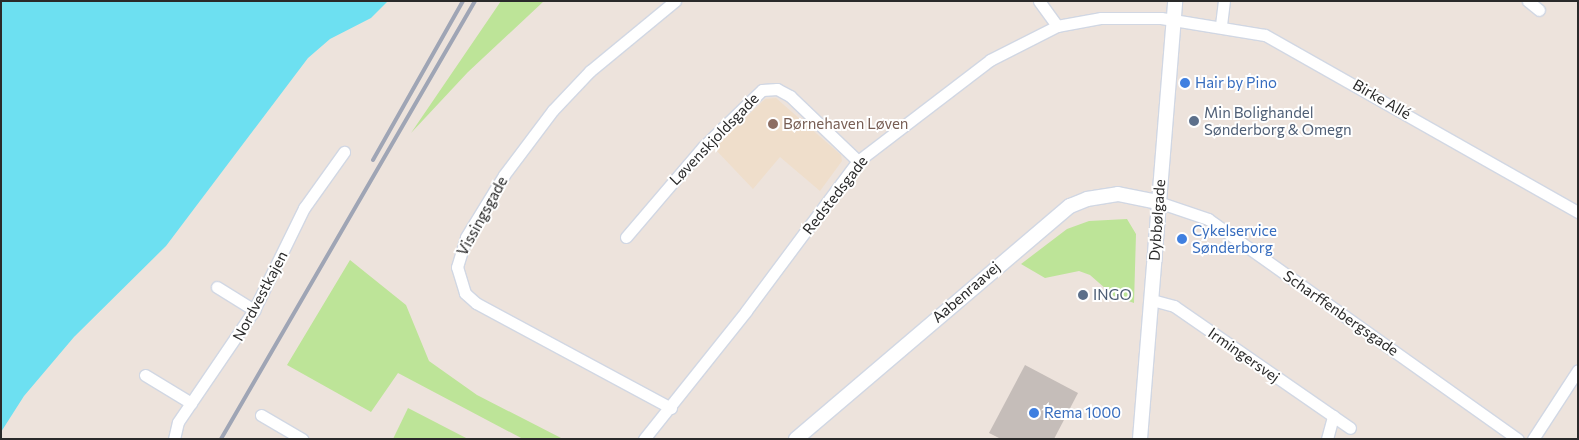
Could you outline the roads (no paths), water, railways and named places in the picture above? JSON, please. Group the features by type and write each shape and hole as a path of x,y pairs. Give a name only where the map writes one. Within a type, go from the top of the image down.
{"street":[{"name":"Vissingsgade","path":"671,408 476,303 465,293 456,267 466,238 504,175 554,110 590,71 675,1"},
{"path":"1039,1 1057,26"},
{"name":"Dybbølgade","path":"1140,439 1175,1"},
{"path":"1221,25 1224,1"},
{"path":"1528,1 1539,10"},
{"name":"Redstedsgade","path":"644,439 671,408 858,161 990,60 1057,26 1101,18 1174,19"},
{"name":"Birke Allé","path":"1174,19 1247,29 1288,45 1578,212"},
{"name":"Løvenskjoldsgade","path":"626,237 702,147 762,90 776,89 790,96 858,161"},
{"name":"Nordvestkajen","path":"174,439 178,422 254,310 304,208 344,152"},
{"name":"Aabenraavej","path":"798,438 1064,210 1100,196 1118,194 1158,202"},
{"name":"Scharffenbergsgade","path":"1158,202 1208,219 1518,439"},
{"path":"217,287 254,310"},
{"name":"Irmingersvej","path":"1152,300 1174,306 1350,428"},
{"path":"1533,439 1578,370"},
{"path":"145,375 191,403"},
{"path":"261,415 302,439"},
{"path":"1327,439 1333,416"}],"water":[{"path":"1,1 388,1 371,18 330,39 308,58 166,246 74,337 24,396 1,432"}],"railway":[{"path":"373,160 463,1"},
{"path":"221,439 475,1"}],"place":[{"name":"Hair by Pino","path":"1185,83"},
{"name":"Min Bolighandel Sønderborg & Omegn","path":"1194,121"},
{"name":"Børnehaven Løven","path":"773,124"},
{"name":"Cykelservice Sønderborg","path":"1182,239"},
{"name":"INGO","path":"1083,295"},
{"name":"Rema 1000","path":"1034,413"}]}
